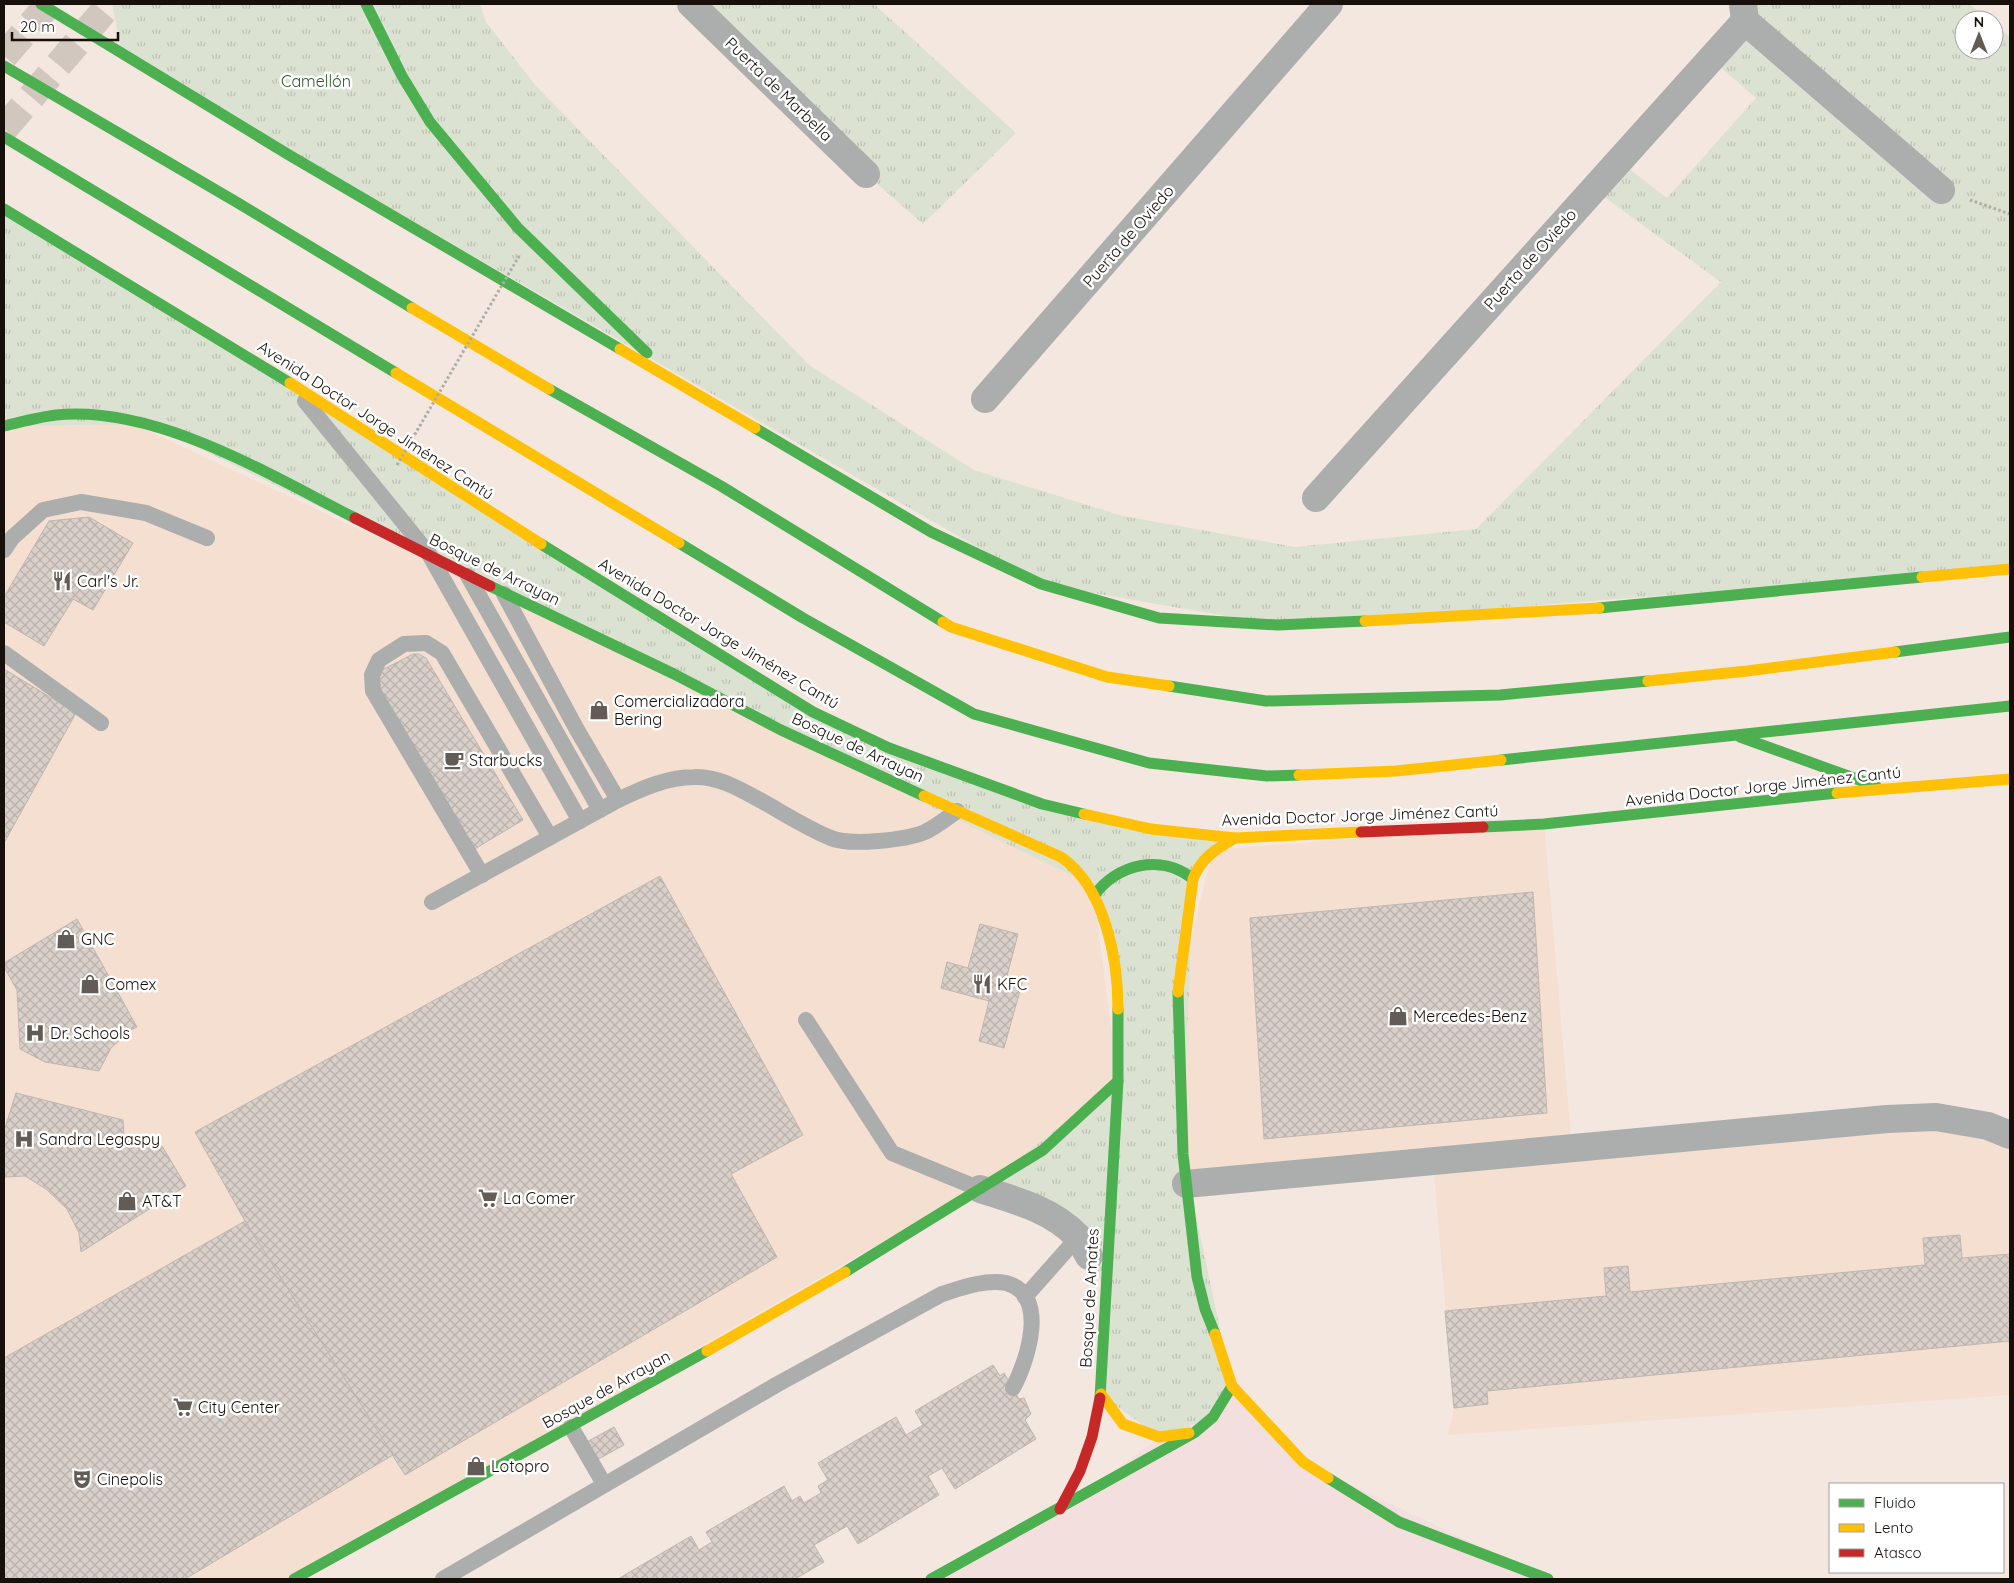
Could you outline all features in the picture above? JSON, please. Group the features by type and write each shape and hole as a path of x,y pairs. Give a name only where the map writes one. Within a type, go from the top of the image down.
{"street":[{"path":"42,4 289,155 931,532 1041,584 1159,618 1278,625 1581,610 2010,569"},
{"path":"366,4 402,76 430,122 518,228 676,382"},
{"name":"Puerta de Marbella","path":"691,4 866,174"},
{"name":"Puerta de Oviedo","path":"986,400 1329,4"},
{"name":"Puerta de Oviedo","path":"1316,498 1744,12 1941,190"},
{"path":"4,66 238,203 508,366 721,486 951,627 1107,676 1266,701 1500,695 1746,671 2010,637"},
{"path":"4,137 803,618 974,714 1149,763 1267,776 1396,771 2010,706"},
{"name":"Avenida Doctor Jorge Jiménez Cantú","path":"4,209 291,384 498,517 813,712 889,748 1042,804 1152,829 1235,838 1544,824 1812,795 2010,779"},
{"name":"Bosque de Arrayan","path":"4,426 56,415 94,415 150,424 190,438 256,468 503,592 674,674 781,730 957,812 1062,858 1074,866 1094,896"},
{"path":"658,615 701,656"},
{"path":"752,703 781,730"},
{"path":"1734,735 1886,789"},
{"path":"1014,807 1042,804"},
{"path":"957,812 985,809"},
{"path":"1235,838 1214,850 1198,866 1193,879 1177,997 1186,1184 1197,1277 1205,1309 1218,1341 1232,1386 1303,1462 1399,1522 1548,1579"},
{"path":"1094,896 1103,883 1122,872 1159,863 1184,872 1193,879"},
{"name":"Bosque de Amates","path":"1060,1509 1086,1454 1092,1437 1101,1394 1105,1289 1118,1082 1118,988 1111,942 1094,896"},
{"name":"Bosque de Arrayan","path":"294,1579 571,1428 802,1298 931,1221 1043,1150 1118,1082"},
{"path":"1186,1184 1887,1119 1936,1117 1988,1126 2010,1135"},
{"path":"980,1189 1024,1203 1056,1218 1084,1247"},
{"path":"931,1579 1194,1433 1214,1418 1232,1386"},
{"path":"1101,1394 1123,1424 1159,1437 1194,1433"}],"lane":[{"path":"291,384 429,554 580,821"},
{"path":"4,550 12,538 43,510 81,502 146,513 206,538"},
{"path":"467,574 600,810"},
{"path":"503,592 576,728 618,800"},
{"path":"482,875 373,691 372,675 379,660 404,644 426,644 442,653 550,837"},
{"path":"4,653 102,723"},
{"path":"432,902 618,800 665,781 693,777 720,781 734,786 833,839 859,842 905,839 926,832 957,812"},
{"path":"806,1020 892,1153 980,1189"},
{"path":"1025,1297 1084,1247"},
{"path":"443,1579 544,1522 604,1484 776,1385 942,1294 968,1287 1000,1282 1014,1287 1025,1297 1030,1309 1030,1344 1022,1372 1013,1388"},
{"path":"571,1428 604,1484"}],"path":[{"path":"1941,190 2010,214"},
{"path":"396,465 519,256"}],"shaded area":[{"path":"121,418 1061,857 1094,896 1118,1081 1043,1150 294,1579 4,1579 4,426"},
{"path":"1544,824 1572,1149 1887,1119 2010,1135 2010,1395 1448,1435 1454,1408 1433,1161 1186,1184 1177,997 1213,850"},
{"path":"1232,1386 1303,1462 1548,1579 931,1579 1060,1509"}],"green space":[{"name":"Camellón","path":"112,4 480,4 486,22 536,86 809,365 974,470 1123,516 1295,547 1476,529 1721,282 1593,189 1619,161 1667,198 1756,98 1711,59 1743,4 1969,4 1976,10 1954,10 1954,60 2004,60 2004,32 2010,37 2010,569 1278,625 1041,584 122,53"},
{"path":"691,4 874,4 1016,133 923,224 866,174"},
{"path":"4,209 813,712 1042,804 1235,838 1193,879 1183,1154 1232,1386 1213,1417 1159,1437 1101,1394 1105,1289 1078,1237 980,1189 1118,1081 1118,988 1087,883 150,424 4,426"}],"building":[{"name":"Carl's Jr.","path":"89,517 133,543 93,610 73,599 44,646 4,622 4,597 49,521"},
{"name":"Starbucks","path":"413,654 419,654 426,658 523,820 473,850 380,691 378,678 382,670"},
{"path":"4,669 76,713 4,843"},
{"name":"La Comer","path":"660,876 803,1135 731,1174 777,1257 405,1475 245,1221 195,1132"},
{"name":"Mercedes-Benz","path":"1533,892 1547,1113 1264,1139 1250,918"},
{"path":"77,919 137,1027 111,1048 99,1071 45,1062 20,1049 17,990 4,967 4,963"},
{"name":"KFC","path":"980,924 1018,934 1007,976 1023,980 1004,1048 979,1041 989,1001 941,988 947,962 968,968"},
{"path":"16,1093 123,1120 124,1135 139,1141 162,1146 186,1186 81,1252 79,1233 67,1209 46,1189 25,1176 4,1177 4,1131"},
{"name":"City Center","path":"245,1221 393,1455 185,1579 4,1579 4,1358"},
{"path":"1960,1235 1962,1258 2010,1254 2010,1341 1487,1391 1488,1404 1454,1408 1445,1311 1606,1296 1604,1268 1628,1266 1630,1292 1925,1265 1923,1238"},
{"path":"993,1365 1000,1376 1004,1373 1019,1399 1024,1398 1031,1414 1025,1420 1036,1439 955,1489 942,1468 928,1476 939,1495 858,1544 847,1526 814,1545 824,1562 795,1579 618,1579 691,1536 699,1550 712,1542 706,1532 784,1486 792,1501 800,1496 804,1503 821,1493 818,1486 828,1480 818,1463 896,1417 906,1435 923,1425 915,1411"},
{"path":"614,1427 624,1445 593,1462 583,1444"}],"tunnel":[{"path":"4,56 49,4"},
{"path":"4,129 110,4"}],"traffic: fast":[{"path":"41,4 289,155 620,349"},
{"path":"366,4 402,76 430,122 518,228 647,353"},
{"path":"4,66 238,203 412,308"},
{"path":"4,137 396,373"},
{"path":"4,209 290,383"},
{"path":"549,389 721,486 943,622"},
{"path":"4,426 56,415 94,415 133,421 172,432 249,463 355,518"},
{"path":"755,428 931,532 1041,584 1159,618 1278,625 1365,621"},
{"path":"679,543 803,618 974,714 1149,763 1267,776 1299,775"},
{"path":"541,544 813,712 889,748 1042,804 1084,814"},
{"path":"1599,608 1922,577"},
{"path":"490,586 674,674 781,730 924,796"},
{"path":"1895,652 2010,637"},
{"path":"1169,686 1266,701 1500,695 1648,681"},
{"path":"1501,760 2010,706"},
{"path":"1740,737 1876,786"},
{"path":"1483,827 1544,824 1837,793"},
{"path":"1094,896 1114,876 1140,866 1168,866 1181,871 1193,879"},
{"path":"1178,992 1183,1154 1197,1277 1205,1309 1215,1334"},
{"path":"1100,1398 1118,1081 1118,1009"},
{"path":"845,1272 1043,1150 1118,1081"},
{"path":"294,1579 707,1351"},
{"path":"931,1579 1194,1433 1213,1417 1232,1386"},
{"path":"1328,1478 1399,1522 1548,1579"}],"traffic: slow":[{"path":"412,308 549,389"},
{"path":"620,349 755,428"},
{"path":"396,373 679,543"},
{"path":"290,383 541,544"},
{"path":"1922,577 2010,569"},
{"path":"1365,621 1599,608"},
{"path":"943,622 951,627 1107,677 1169,686"},
{"path":"1648,681 1747,671 1895,652"},
{"path":"1299,775 1396,771 1501,760"},
{"path":"1837,793 2010,779"},
{"path":"924,796 1061,857 1076,870 1088,886 1106,926 1112,947 1118,1009"},
{"path":"1084,814 1151,829 1235,838 1361,832"},
{"path":"1178,992 1193,879 1200,865 1215,850 1235,838"},
{"path":"707,1351 845,1272"},
{"path":"1215,1334 1232,1386 1303,1462 1328,1478"},
{"path":"1101,1394 1123,1424 1159,1437 1189,1433"}],"traffic: jam":[{"path":"355,518 490,586"},
{"path":"1361,832 1483,827"},
{"path":"1060,1509 1080,1471 1092,1437 1100,1398"}],"place":[{"name":"Carl's Jr.","path":"62,581"},
{"name":"Comercializadora Bering","path":"599,710"},
{"name":"Starbucks","path":"454,760"},
{"name":"GNC","path":"66,939"},
{"name":"Comex","path":"90,984"},
{"name":"KFC","path":"982,984"},
{"name":"Mercedes-Benz","path":"1398,1016"},
{"name":"Dr. Schools","path":"35,1033"},
{"name":"Sandra Legaspy","path":"24,1139"},
{"name":"La Comer","path":"488,1198"},
{"name":"AT&T","path":"127,1201"},
{"name":"City Center","path":"183,1407"},
{"name":"Lotopro","path":"476,1466"},
{"name":"Cinepolis","path":"82,1479"}]}
